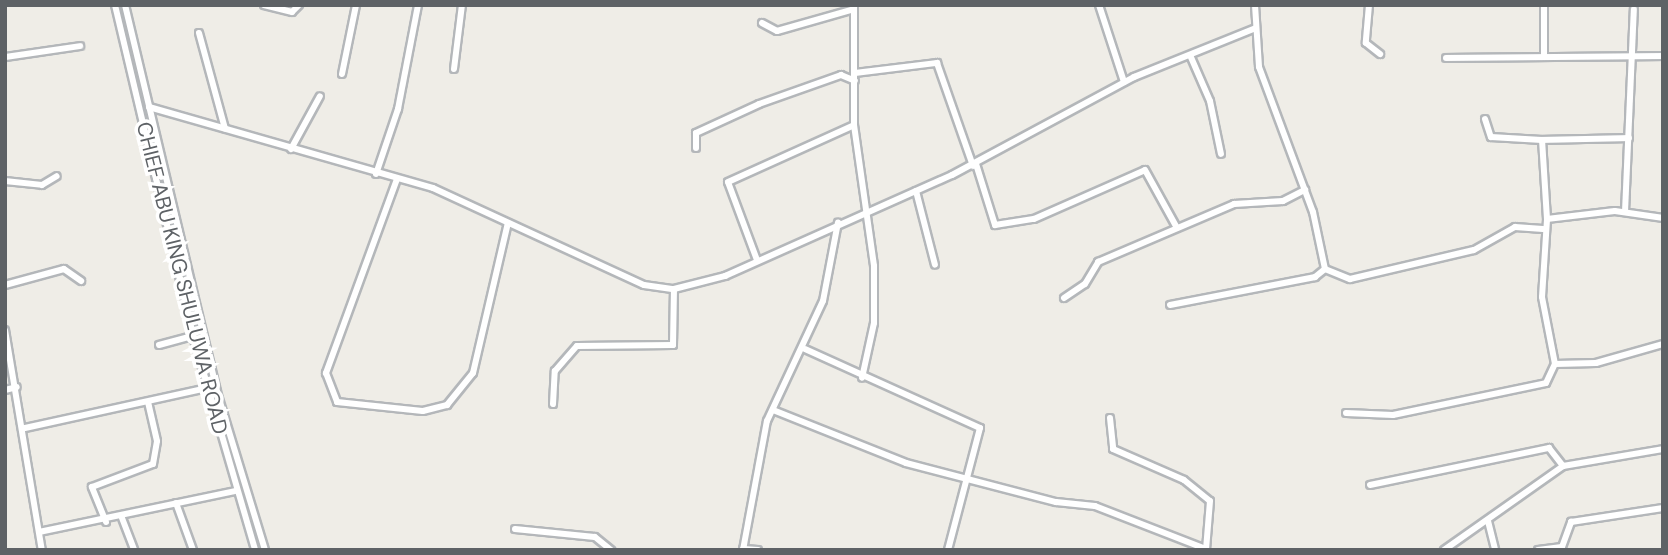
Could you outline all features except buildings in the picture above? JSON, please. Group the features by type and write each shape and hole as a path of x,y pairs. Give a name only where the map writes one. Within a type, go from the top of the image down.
{"street":[{"name":"CHIEF ABU KING SHULUWA ROAD","path":"115,5 193,337 235,491 255,550"},
{"path":"125,5 217,392 265,550"},
{"path":"264,5 295,12 299,5"},
{"path":"342,74 356,5"},
{"path":"376,174 398,109 418,5"},
{"path":"454,69 462,5"},
{"path":"1099,5 1124,82"},
{"path":"1255,5 1259,67 1305,190 1325,269"},
{"path":"1369,5 1366,43 1380,54"},
{"path":"1544,5 1545,57"},
{"path":"762,23 777,31 854,7 854,125 869,209 874,323 862,378"},
{"path":"1625,212 1636,57 1634,9"},
{"path":"149,107 376,174 433,188 644,285 674,289 703,285 838,222 974,165 1124,82 1256,28"},
{"path":"199,33 225,129"},
{"path":"5,57 80,46"},
{"path":"1190,55 1210,101 1222,154"},
{"path":"1446,58 1663,57"},
{"path":"855,73 937,63 995,225 1034,219 1145,170 1177,228"},
{"path":"696,148 696,133 759,104 841,75 855,81"},
{"path":"291,149 320,96"},
{"path":"1485,119 1491,137 1542,140 1629,138"},
{"path":"757,260 729,182 854,125"},
{"path":"1346,414 1393,415 1534,389 1546,383 1555,364 1542,297 1543,229 1547,219 1542,140"},
{"path":"5,181 42,185 57,176"},
{"path":"397,179 326,373 337,402 423,411 447,405 473,373 508,223"},
{"path":"1296,197 1305,190"},
{"path":"916,191 935,265"},
{"path":"1064,298 1085,284 1096,263 1234,204 1296,197 1309,203"},
{"path":"1547,219 1625,212 1663,218"},
{"path":"758,550 743,549 773,410 805,352 830,275 838,222"},
{"path":"168,229 178,227"},
{"path":"1325,269 1350,279 1474,250 1515,227 1543,229"},
{"path":"5,285 64,269 81,281"},
{"path":"1170,305 1315,276 1325,269"},
{"path":"553,404 555,371 577,346 673,345 674,289"},
{"path":"5,330 25,428 42,550"},
{"path":"159,345 193,337"},
{"path":"1555,364 1596,363 1663,344"},
{"path":"805,352 980,428 948,550"},
{"path":"5,390 17,387"},
{"path":"25,428 207,388"},
{"path":"106,522 92,487 153,464 157,441 148,402"},
{"path":"773,410 906,463 1056,502 1095,506 1206,550 1210,501 1184,480 1113,449 1110,418"},
{"path":"1370,485 1549,448 1563,466"},
{"path":"1444,550 1563,466 1663,449"},
{"path":"39,532 49,527 106,522 176,503 235,491"},
{"path":"176,503 193,550"},
{"path":"1538,550 1556,549 1564,544 1571,522 1663,508"},
{"path":"122,518 134,550"},
{"path":"1489,520 1495,550"},
{"path":"39,522 49,527"},
{"path":"515,529 595,537 611,550"}]}
